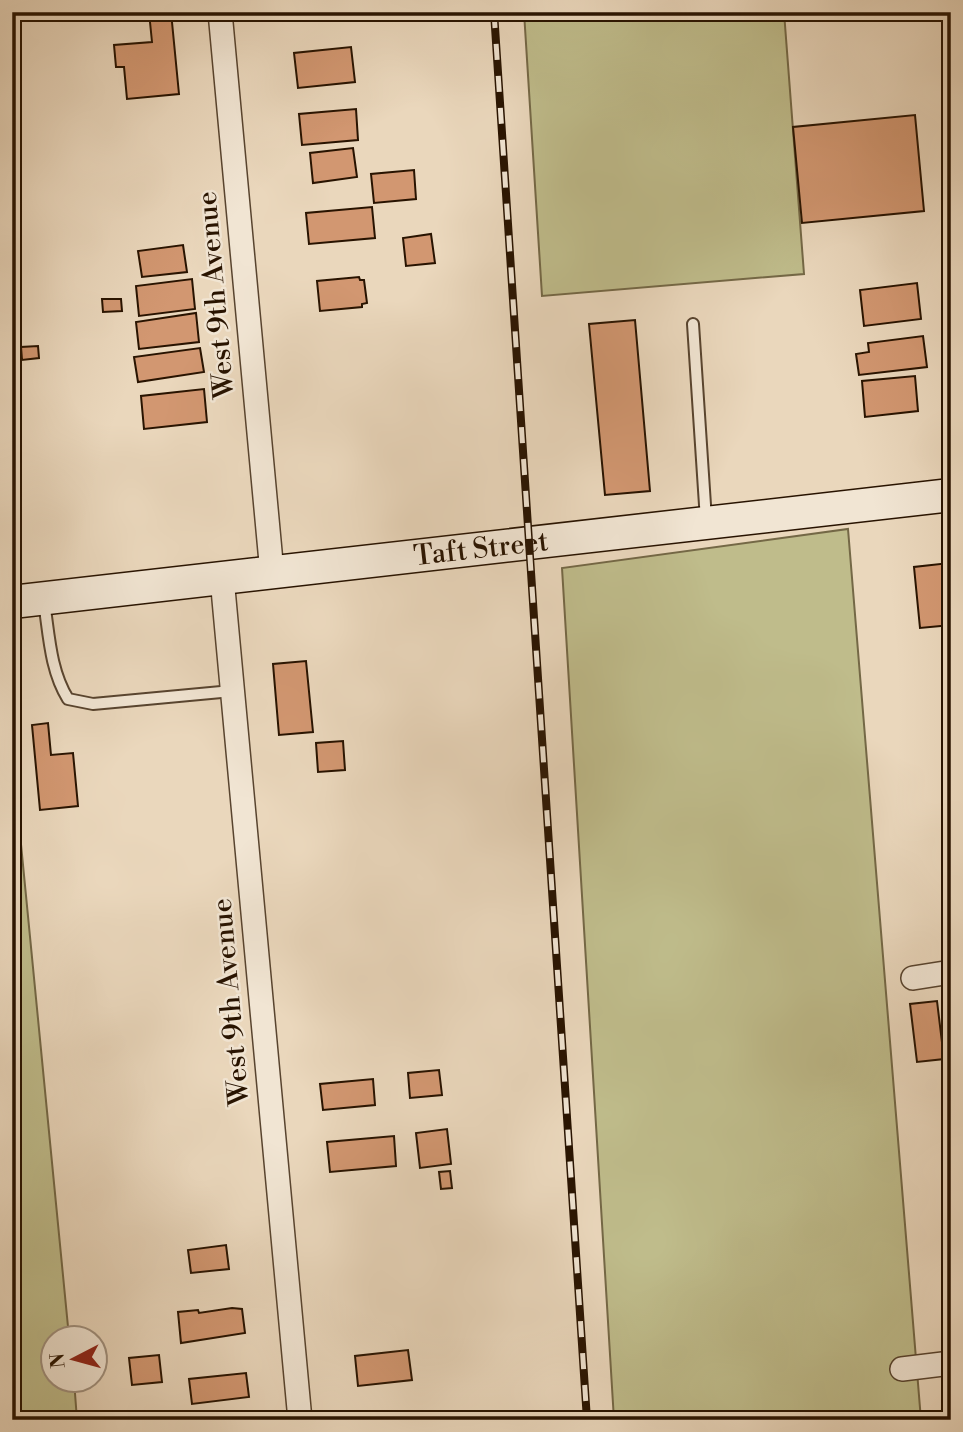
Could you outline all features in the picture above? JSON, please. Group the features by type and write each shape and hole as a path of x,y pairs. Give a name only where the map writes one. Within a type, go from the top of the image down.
{"street":[{"name":"West 9th Avenue","path":"220,12 272,573"},
{"name":"Taft Street","path":"12,602 951,495"},
{"name":"West 9th Avenue","path":"222,578 300,1420"},
{"path":"913,978 951,972"},
{"path":"902,1369 951,1363"}],"lane":[{"path":"692,324 706,523"},
{"path":"43,599 55,670 68,699 93,704 232,691"}],"shaded area":[{"path":"524,12 784,12 804,274 542,296"},
{"path":"848,529 921,1420 614,1420 562,568"},
{"path":"12,752 68,1324 38,1324 38,1394 75,1394 77,1420 12,1420"}],"building":[{"path":"149,12 171,12 179,94 127,99 124,67 116,67 114,45 152,42"},
{"path":"351,47 355,82 298,88 294,53"},
{"path":"356,109 358,140 302,145 299,114"},
{"path":"915,115 924,211 802,223 793,127"},
{"path":"353,148 357,177 313,183 310,153"},
{"path":"414,170 416,199 374,203 371,174"},
{"path":"372,207 375,238 309,244 306,213"},
{"path":"431,234 435,263 406,266 403,238"},
{"path":"183,245 187,272 142,277 138,251"},
{"path":"359,277 364,280 367,303 362,304 362,307 320,311 317,281"},
{"path":"192,279 195,309 139,316 136,286"},
{"path":"917,283 921,319 864,326 860,290"},
{"path":"102,299 121,299 122,311 103,312"},
{"path":"196,313 199,342 139,349 136,322"},
{"path":"635,320 650,491 605,495 589,324"},
{"path":"923,336 927,367 859,375 856,354 869,352 868,343"},
{"path":"38,346 39,358 22,360 21,347"},
{"path":"200,348 204,372 138,382 134,357"},
{"path":"915,376 918,411 865,417 862,381"},
{"path":"204,389 207,422 144,429 141,396"},
{"path":"949,563 951,625 920,628 914,567"},
{"path":"306,661 313,732 279,735 273,664"},
{"path":"48,723 51,755 73,753 78,806 40,810 32,725"},
{"path":"343,741 345,770 318,772 316,743"},
{"path":"937,1001 944,1059 917,1062 910,1004"},
{"path":"439,1070 442,1095 410,1098 408,1073"},
{"path":"373,1079 375,1105 323,1110 320,1084"},
{"path":"447,1129 451,1164 420,1168 416,1133"},
{"path":"394,1136 396,1166 330,1172 327,1142"},
{"path":"450,1171 452,1188 441,1189 439,1172"},
{"path":"226,1245 229,1269 191,1273 188,1250"},
{"path":"242,1309 245,1333 181,1343 178,1312 198,1310 199,1313"},
{"path":"408,1350 412,1380 358,1386 355,1356"},
{"path":"159,1355 162,1382 132,1385 129,1358"},
{"path":"246,1373 249,1397 192,1404 189,1379"}],"railway":[{"path":"494,12 587,1420"}]}
